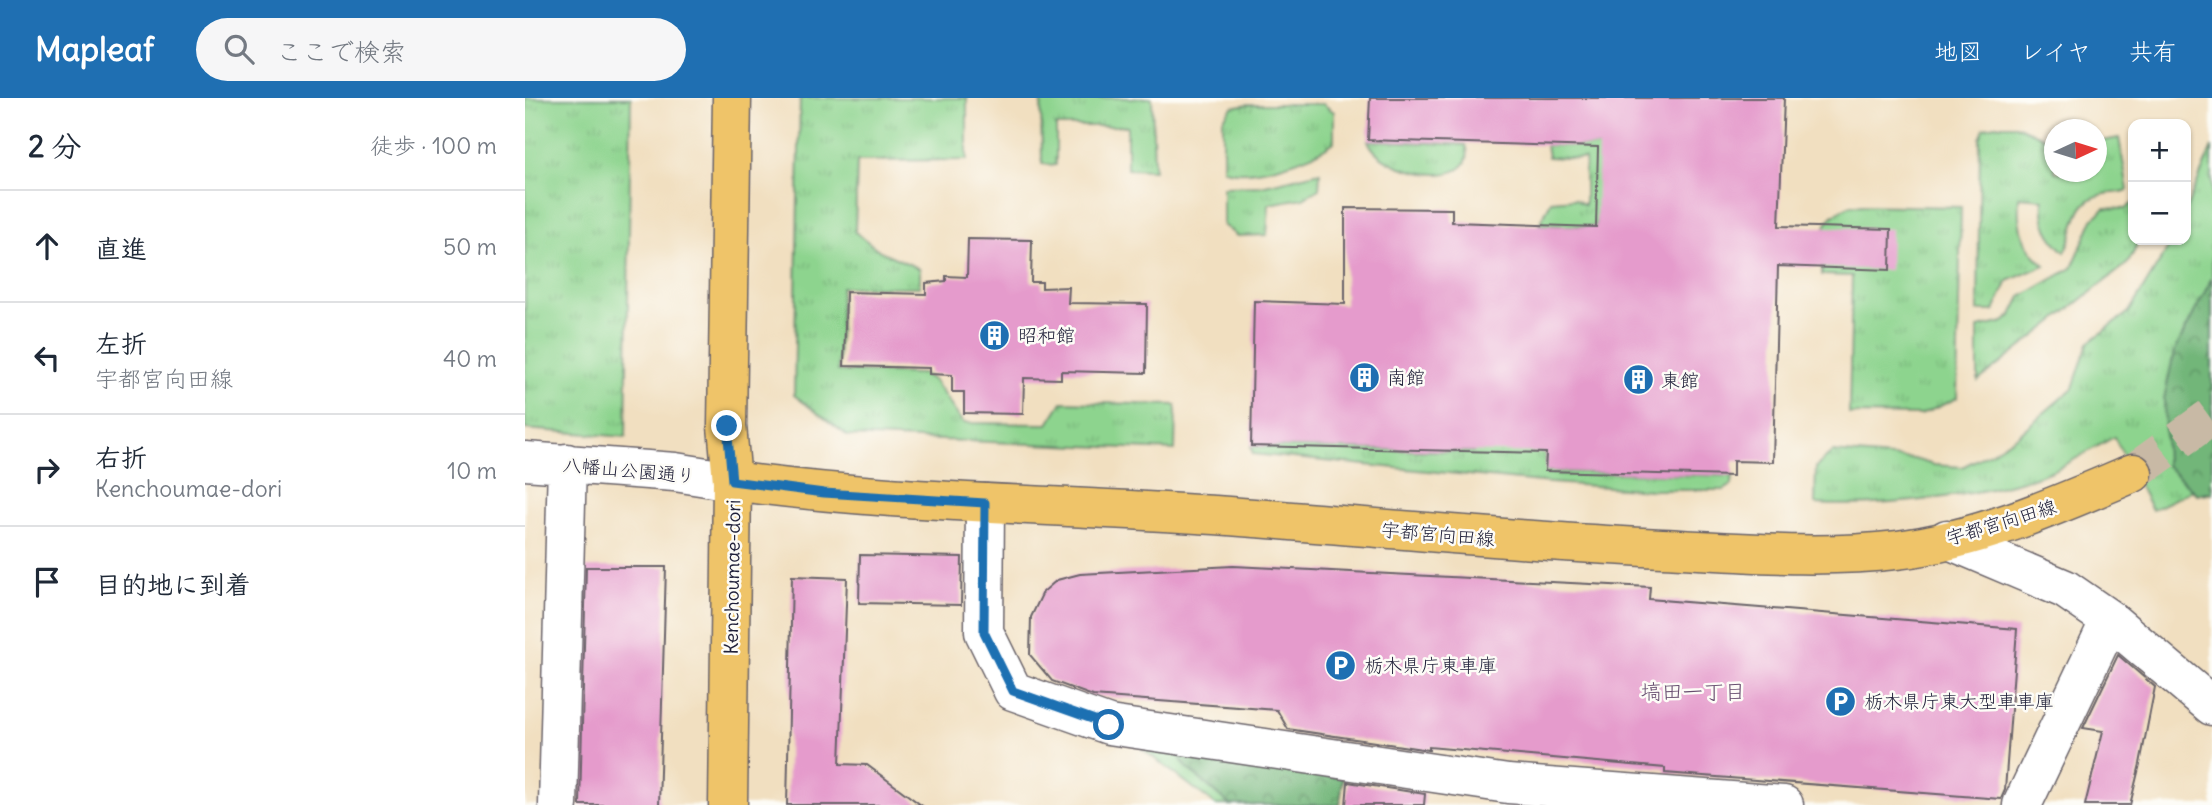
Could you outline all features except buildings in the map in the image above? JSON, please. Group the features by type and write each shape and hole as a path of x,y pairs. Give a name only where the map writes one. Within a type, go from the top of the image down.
{"main road":[{"name":"Kenchoumae-dori","path":"728,805 732,481 727,426 732,98"},
{"name":"宇都宮向田線","path":"732,481 824,493 1214,515 1515,541 1793,555 1898,550 1947,539 2025,519 2133,473"}],"street":[{"name":"八幡山公園通り","path":"525,461 732,481"},
{"path":"558,805 567,463"},
{"path":"985,503 984,632 1013,691 1109,725 1508,784 1784,805"},
{"path":"1947,539 2065,589 2110,620 2212,706"},
{"path":"2022,805 2110,620"}],"green space":[{"path":"525,98 631,98 626,437 525,429"},
{"path":"800,98 967,98 967,160 857,161 855,232 880,251 920,269 920,287 841,287 838,371 923,374 934,381 963,423 1048,424 1062,402 1176,405 1175,450 848,436 794,395"},
{"path":"1041,98 1152,98 1154,170 1127,169 1127,126 1056,126 1056,165 1042,164"},
{"path":"1248,104 1323,104 1334,112 1334,142 1296,161 1264,170 1234,172 1223,169 1223,119 1232,107"},
{"path":"2016,125 2044,138 2044,182 2107,182 2107,140 2119,138 2128,190 2101,195 2085,204 2080,210 2065,252 2047,228 2043,199 2019,197 2020,227 2026,243 2045,265 2008,281 1994,311 1978,311 1980,139 1984,128"},
{"path":"1368,140 1466,145 1467,160 1458,169 1444,173 1426,173 1390,162 1376,152"},
{"path":"1546,145 1605,147 1596,227 1539,225 1551,201 1574,199 1585,205 1585,159 1548,157"},
{"path":"2212,147 2212,291 2166,465 2193,490 2152,510 2114,437 2058,468 2033,478 1972,493 1905,502 1815,504 1816,467 1833,452 1914,459 1934,465 1962,467 2018,435 2073,388 2088,343 2129,312 2170,245 2191,245 2191,197"},
{"path":"1320,172 1319,189 1303,198 1269,204 1267,235 1237,236 1223,225 1223,187 1261,186"},
{"path":"1852,205 1961,207 1957,398 1921,415 1849,414 1852,276 1822,275 1821,251 1826,224 1840,211"},
{"path":"2128,207 2128,245 2137,245 2128,263 1978,381 1978,328 2004,322 2012,315 2021,297 2072,268 2093,219 2105,208"},
{"path":"2212,278 2212,493 2197,494 2166,465 2164,399 2174,352"},
{"path":"1477,308 1546,453 1546,471 1733,476 1732,485 1724,490 1652,490 1550,483 1253,454 1251,446 1473,452"},
{"path":"1141,748 1178,754 1232,805 1216,805"},
{"path":"1178,754 1343,778 1340,805 1230,805 1186,767"}],"tunnel":[{"path":"2133,473 2212,416"}],"place":[{"name":"昭和館","path":"995,335"},
{"name":"南館","path":"1364,377"},
{"name":"東館","path":"1638,380"},
{"name":"栃木県庁東車庫","path":"1341,665"},
{"name":"栃木県庁東大型車車庫","path":"1841,701"}],"district":[{"name":"塙田一丁目","path":"1693,692"}],"route":[{"path":"727,426 732,481 824,493 985,503 984,632 1013,691 1109,725"}]}
